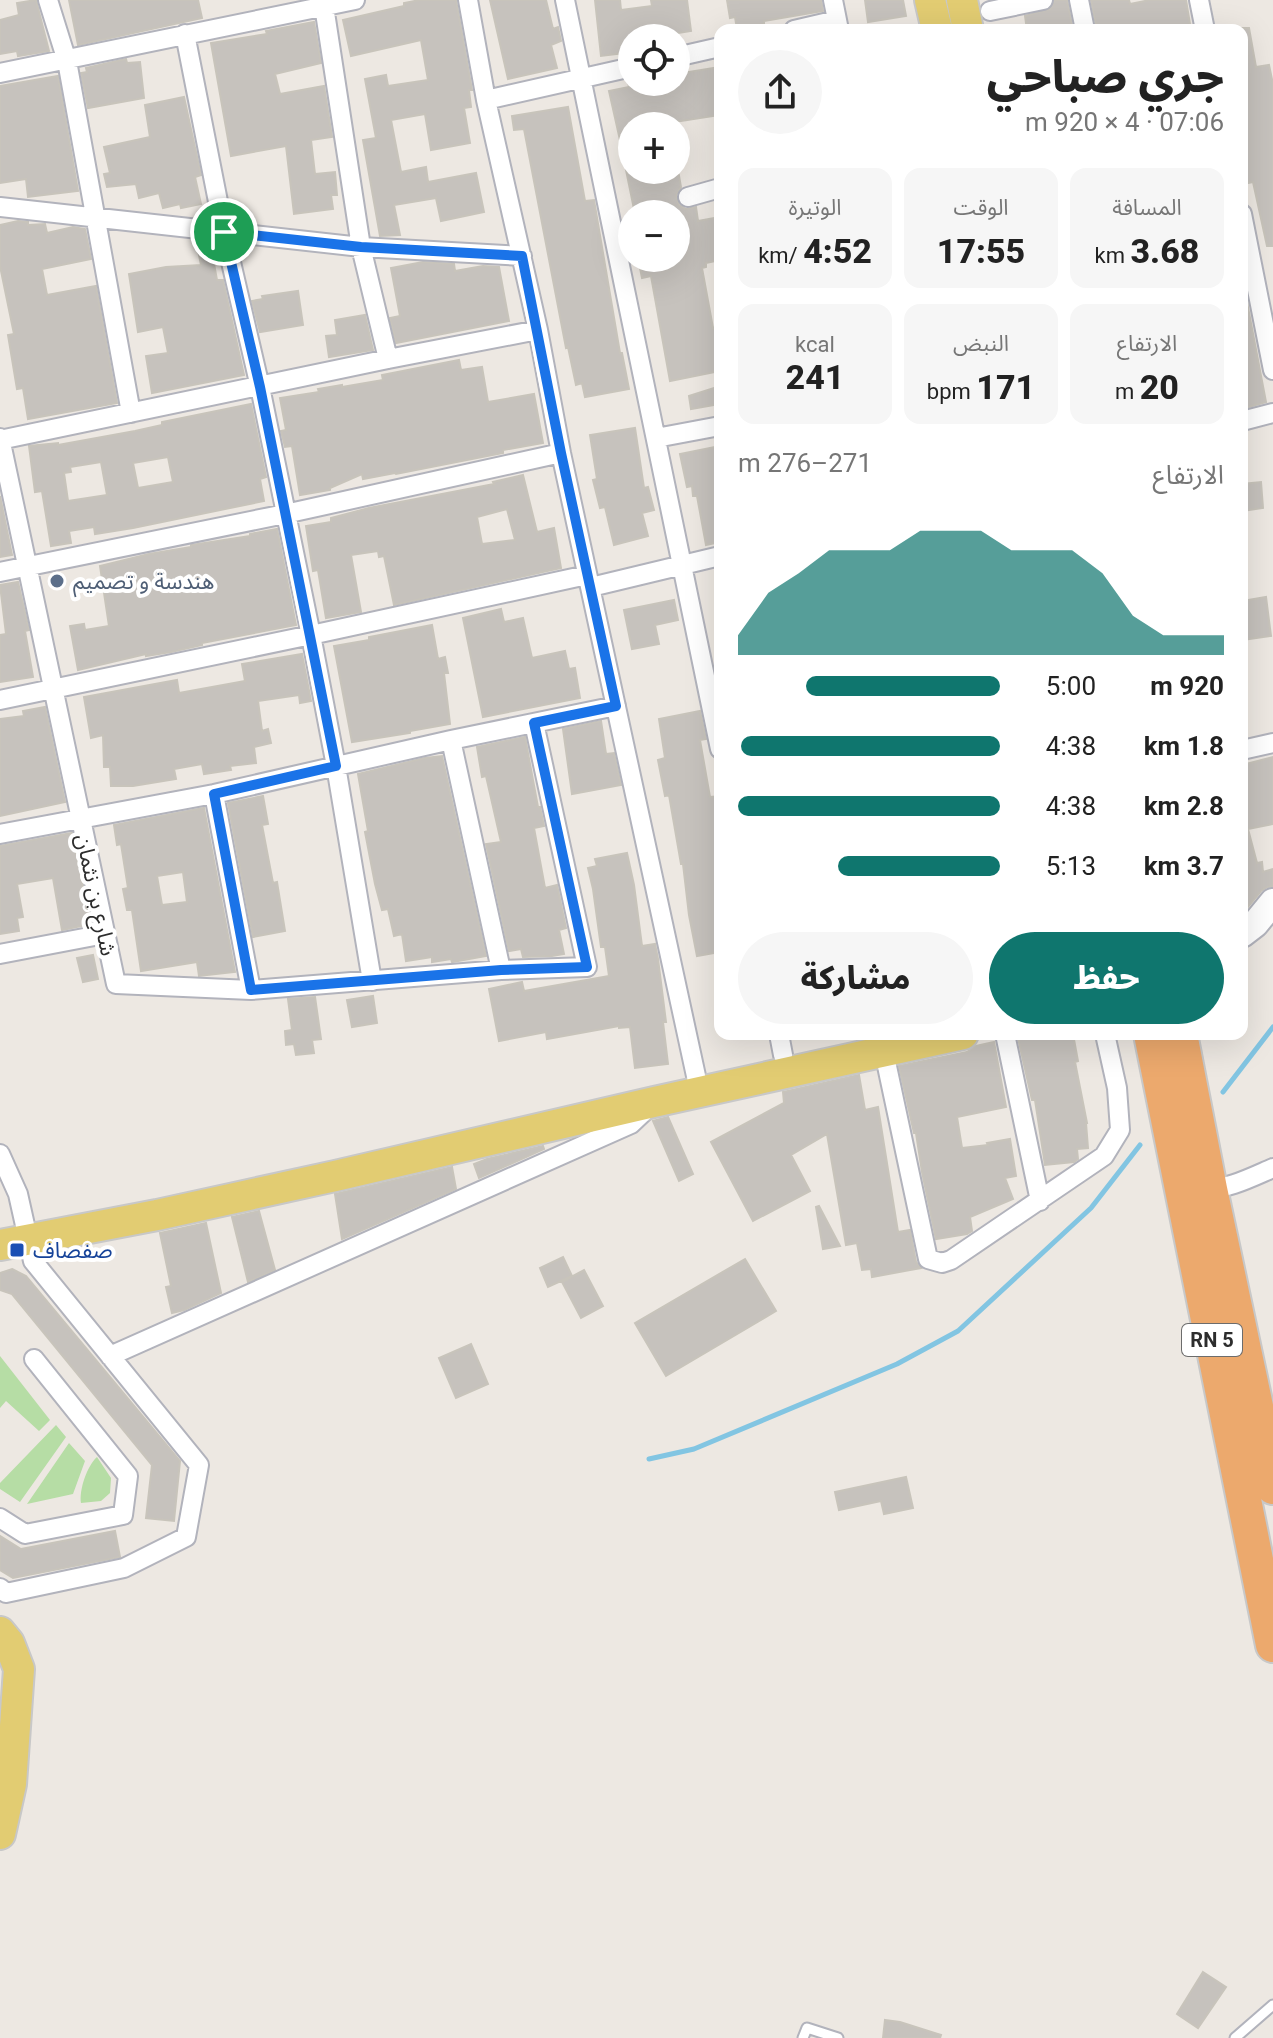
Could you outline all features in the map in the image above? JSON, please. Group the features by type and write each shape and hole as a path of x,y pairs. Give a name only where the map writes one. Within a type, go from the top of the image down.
{"highway":[{"name":"RN 5","path":"1153,1040 1196,1189 1218,1296 1273,1645"},
{"name":"RN 5","path":"1181,1040 1196,1189"},
{"name":"RN 5","path":"1218,1296 1273,1487"}],"main road":[{"path":"930,0 936,24"},
{"path":"962,0 985,18"},
{"path":"13,1233 157,1215 654,1102 781,1044 906,1040"},
{"path":"13,1233 234,1178 697,1084 877,1043"},
{"path":"0,1632 9,1643 19,1669 11,1784 0,1834"}],"street":[{"path":"48,0 67,61 131,413"},
{"path":"0,73 67,61 323,3 355,0"},
{"path":"468,0 486,100 538,330 561,453 697,1084"},
{"path":"565,0 714,720"},
{"path":"833,0 838,24"},
{"path":"985,18 1043,0"},
{"path":"1079,0 1084,24"},
{"path":"1199,0 1204,24"},
{"path":"323,3 361,247 388,359"},
{"path":"185,34 224,232 260,387 311,635 372,981"},
{"path":"690,54 714,48"},
{"path":"486,100 618,70"},
{"path":"688,197 714,190"},
{"path":"0,207 361,247 522,256"},
{"path":"1248,234 1265,290 1273,370"},
{"path":"0,439 538,330"},
{"path":"1248,419 1273,413"},
{"path":"656,438 714,427"},
{"name":"شارع بن نثمان","path":"0,439 116,984 251,990 501,970 587,967 534,723"},
{"path":"0,572 285,514 561,453"},
{"path":"0,700 311,635 714,557"},
{"path":"0,834 214,794 616,706"},
{"path":"451,740 501,970"},
{"path":"1248,749 1273,743"},
{"path":"214,794 251,990"},
{"path":"1248,929 1273,902"},
{"path":"0,954 105,934"},
{"path":"1006,1040 1040,1201"},
{"path":"877,1043 928,1259 942,1263 951,1260 1104,1156 1120,1130 1117,1088 1106,1040"},
{"path":"110,1356 631,1124 654,1102"},
{"path":"0,1154 18,1194 13,1233 199,1465 186,1537 124,1568 6,1593 0,1588"},
{"path":"1196,1189 1244,1181 1273,1168"},
{"path":"0,1518 25,1534 123,1515 128,1476 34,1359"}],"lane":[{"path":"1235,2038 1273,2005"},
{"path":"803,2038 807,2028 838,2038"}],"green space":[{"path":"0,1356 50,1420 39,1431 6,1401 0,1408"},
{"path":"56,1425 66,1437 20,1502 0,1489 0,1483"},
{"path":"69,1443 85,1461 73,1494 27,1504"},
{"path":"97,1457 111,1478 110,1493 101,1501 81,1503 84,1478"}],"building":[{"path":"36,0 49,51 18,56 17,51 0,54 0,20 19,15 17,3"},
{"path":"69,0 198,0 202,18 78,45"},
{"path":"420,0 456,0 472,90 469,90 471,107 464,108 470,143 431,150 425,114 391,120 401,172 426,167 428,182 476,173 484,212 441,221 436,198 394,205 400,235 380,236 363,140 376,138 365,79 386,75 388,86 428,80 421,40 351,56 343,20"},
{"path":"490,0 546,0 553,29 558,27 561,41 551,45 557,68 508,79"},
{"path":"595,0 620,0 621,10 652,6 651,0 687,0 691,31 690,24 618,24 618,54 601,56"},
{"path":"727,0 821,0 823,11 764,21 764,24 736,24 735,17 730,18"},
{"path":"865,0 903,0 906,16 868,22"},
{"path":"1055,0 1067,0 1072,24 1026,24 1025,16 1050,9"},
{"path":"1091,0 1129,0 1130,4 1150,0 1186,0 1190,24 1096,24"},
{"path":"314,22 321,63 275,74 280,94 324,86 332,137 311,140 315,174 335,172 337,195 331,195 333,209 294,214 286,146 231,156 211,43"},
{"path":"1248,28 1256,67 1269,65 1273,84 1273,246 1267,246 1253,182 1248,183"},
{"path":"126,59 127,63 140,62 144,98 88,108 81,73 87,72 86,68"},
{"path":"714,68 714,116 690,120 690,112 618,112 618,131 609,91 618,89 618,96 690,96 690,72"},
{"path":"58,76 78,191 28,197 26,179 0,183 0,86"},
{"path":"184,97 201,175 195,177 201,204 163,208 159,193 139,198 136,184 107,187 104,174 110,173 104,147 150,137 145,105"},
{"path":"568,107 585,201 594,200 629,389 585,397 582,383 576,385 566,348 524,129 514,130 512,116"},
{"path":"629,184 680,184 678,200 632,200"},
{"path":"696,207 698,221 714,218 714,261 706,263 706,267 702,268 714,328 714,372 670,381 651,276 642,278 641,272 690,272 690,208"},
{"path":"28,222 28,225 45,224 47,233 73,227 85,229 91,259 42,269 47,295 96,286 117,403 28,419 23,388 17,389 8,335 14,334 0,266 0,225"},
{"path":"210,242 217,280 223,280 244,375 152,393 146,356 168,353 163,327 138,332 129,274 201,265 197,245"},
{"path":"423,262 454,264 455,271 483,266 499,267 509,321 396,343 390,318 400,316 391,268"},
{"path":"298,291 303,325 260,332 252,301 263,299 262,296"},
{"path":"1248,308 1266,402 1248,407"},
{"path":"365,315 373,350 329,357 326,336 337,335 335,320"},
{"path":"459,360 461,370 482,367 488,402 534,394 543,443 396,474 363,479 362,474 330,490 300,495 292,446 285,447 281,431 286,430 280,398 383,380 382,375"},
{"path":"714,388 714,405 691,409 689,396"},
{"path":"251,404 266,477 260,479 264,501 95,534 94,527 69,531 71,543 51,546 42,491 35,492 29,446 58,445 135,431 162,425 162,422","holes":["168,457 173,482 138,488 133,463","101,462 107,495 68,501 64,473 71,472 70,467"]},
{"path":"635,428 644,488 648,487 654,510 642,513 648,536 614,545 605,507 600,508 593,480 597,479 590,435"},
{"path":"714,447 714,543 706,545 697,496 693,496 692,486 687,487 680,454"},
{"path":"523,475 537,532 554,528 561,568 394,605 384,556 379,557 378,551 351,555 361,612 326,618 318,570 313,571 306,526 331,522 331,518 369,508","holes":["507,509 515,540 482,544 477,517"]},
{"path":"1261,482 1263,508 1248,510 1248,483"},
{"path":"0,496 12,555 0,557"},
{"path":"277,529 296,625 78,670 70,626 84,624 85,630 109,626 100,566"},
{"path":"18,582 29,630 25,631 33,677 0,682 0,635 6,634 0,585"},
{"path":"1266,597 1271,636 1248,639 1248,600"},
{"path":"674,600 678,620 655,625 659,644 632,649 624,610"},
{"path":"501,609 504,622 523,618 532,658 565,651 569,669 575,668 580,698 483,717 463,618"},
{"path":"432,625 438,659 445,657 448,673 444,673 450,724 352,742 334,646"},
{"path":"302,654 311,701 300,703 299,695 258,701 262,731 268,729 271,743 254,747 256,763 230,766 231,770 204,774 202,764 174,769 176,779 111,786 110,767 104,767 103,735 91,738 84,697 177,680 179,693 245,681 242,664"},
{"path":"45,707 65,802 0,816 0,719 24,716 23,711"},
{"path":"700,711 706,739 700,740 710,797 714,797 714,953 697,956 683,864 669,795 665,796 658,760 665,758 659,719"},
{"path":"601,721 606,754 614,753 621,785 572,794 563,729"},
{"path":"525,737 544,826 534,828 545,888 557,885 566,928 559,930 564,954 552,956 523,957 521,949 509,951 486,844 501,842 486,776 482,777 477,747"},
{"path":"442,756 486,956 452,962 451,959 432,962 432,957 406,961 402,934 394,936 388,909 382,910 375,884 358,774"},
{"path":"1273,757 1273,824 1248,829 1248,763"},
{"path":"263,796 268,824 262,825 273,883 277,882 285,931 253,937 228,803"},
{"path":"204,808 235,972 199,976 197,962 141,971 132,910 127,910 123,889 128,888 121,844 117,845 114,825","holes":["183,872 187,902 162,905 157,876"]},
{"path":"1248,829 1257,863 1262,862 1263,872 1273,869 1273,886 1261,891 1248,907"},
{"path":"72,833 91,924 62,930 53,878 17,884 23,917 17,918 19,931 0,934 0,846"},
{"path":"627,853 642,946 655,944 658,959 668,1064 635,1068 630,1027 619,1026 547,1039 546,1032 499,1041 489,989 522,982 524,991 609,976 588,868 597,866 595,859"},
{"path":"93,955 98,979 83,982 77,958"},
{"path":"373,996 377,1023 352,1027 347,1000"},
{"path":"315,997 321,1039 312,1040 314,1053 296,1055 294,1044 286,1045 285,1031 292,1030 288,999"},
{"path":"1018,1040 1074,1040 1088,1148 1077,1149 1078,1159 1074,1162 1045,1165 1035,1100 1032,1100"},
{"path":"994,1042 1006,1107 957,1117 962,1148 1010,1139 1016,1176 1005,1178 1013,1199 970,1217 972,1231 967,1234 936,1239 916,1133 899,1066 967,1052 976,1046"},
{"path":"859,1075 865,1110 878,1107 898,1232 910,1230 916,1262 921,1268 872,1277 871,1269 862,1270 857,1243 846,1245 827,1134 791,1155 810,1191 753,1221 711,1142 784,1103 783,1092"},
{"path":"668,1117 693,1174 679,1181 653,1121"},
{"path":"543,1146 544,1149 479,1178 474,1164"},
{"path":"452,1167 456,1189 342,1239 335,1194"},
{"path":"819,1206 840,1246 823,1249 816,1207"},
{"path":"259,1211 275,1270 248,1282 232,1217"},
{"path":"206,1223 221,1293 172,1313 166,1287 171,1286 160,1233"},
{"path":"563,1257 572,1276 548,1287 540,1268"},
{"path":"745,1259 776,1311 666,1376 635,1323"},
{"path":"12,1269 26,1276 180,1461 174,1521 146,1518 152,1465 12,1294 0,1290 0,1273"},
{"path":"584,1270 603,1306 581,1318 562,1282"},
{"path":"471,1344 488,1384 456,1398 439,1358"},
{"path":"906,1477 913,1508 884,1514 881,1501 839,1510 835,1492"},
{"path":"115,1531 120,1557 13,1578 0,1570 0,1536 21,1549"},
{"path":"1203,1972 1226,1987 1198,2028 1177,2014"},
{"path":"885,2020 941,2035 940,2038 883,2038"}],"waterway":[{"path":"1223,1092 1273,1027"},
{"path":"649,1459 694,1449 897,1364 958,1331 1091,1208 1140,1145"}],"place":[{"name":"هندسة و تصميم","path":"57,581"},
{"name":"صفصاف","path":"17,1250"}],"route":[{"path":"224,232 361,247 522,256 616,706 534,723 587,967 501,970 251,990 214,794 336,766 260,387 224,232"}]}
